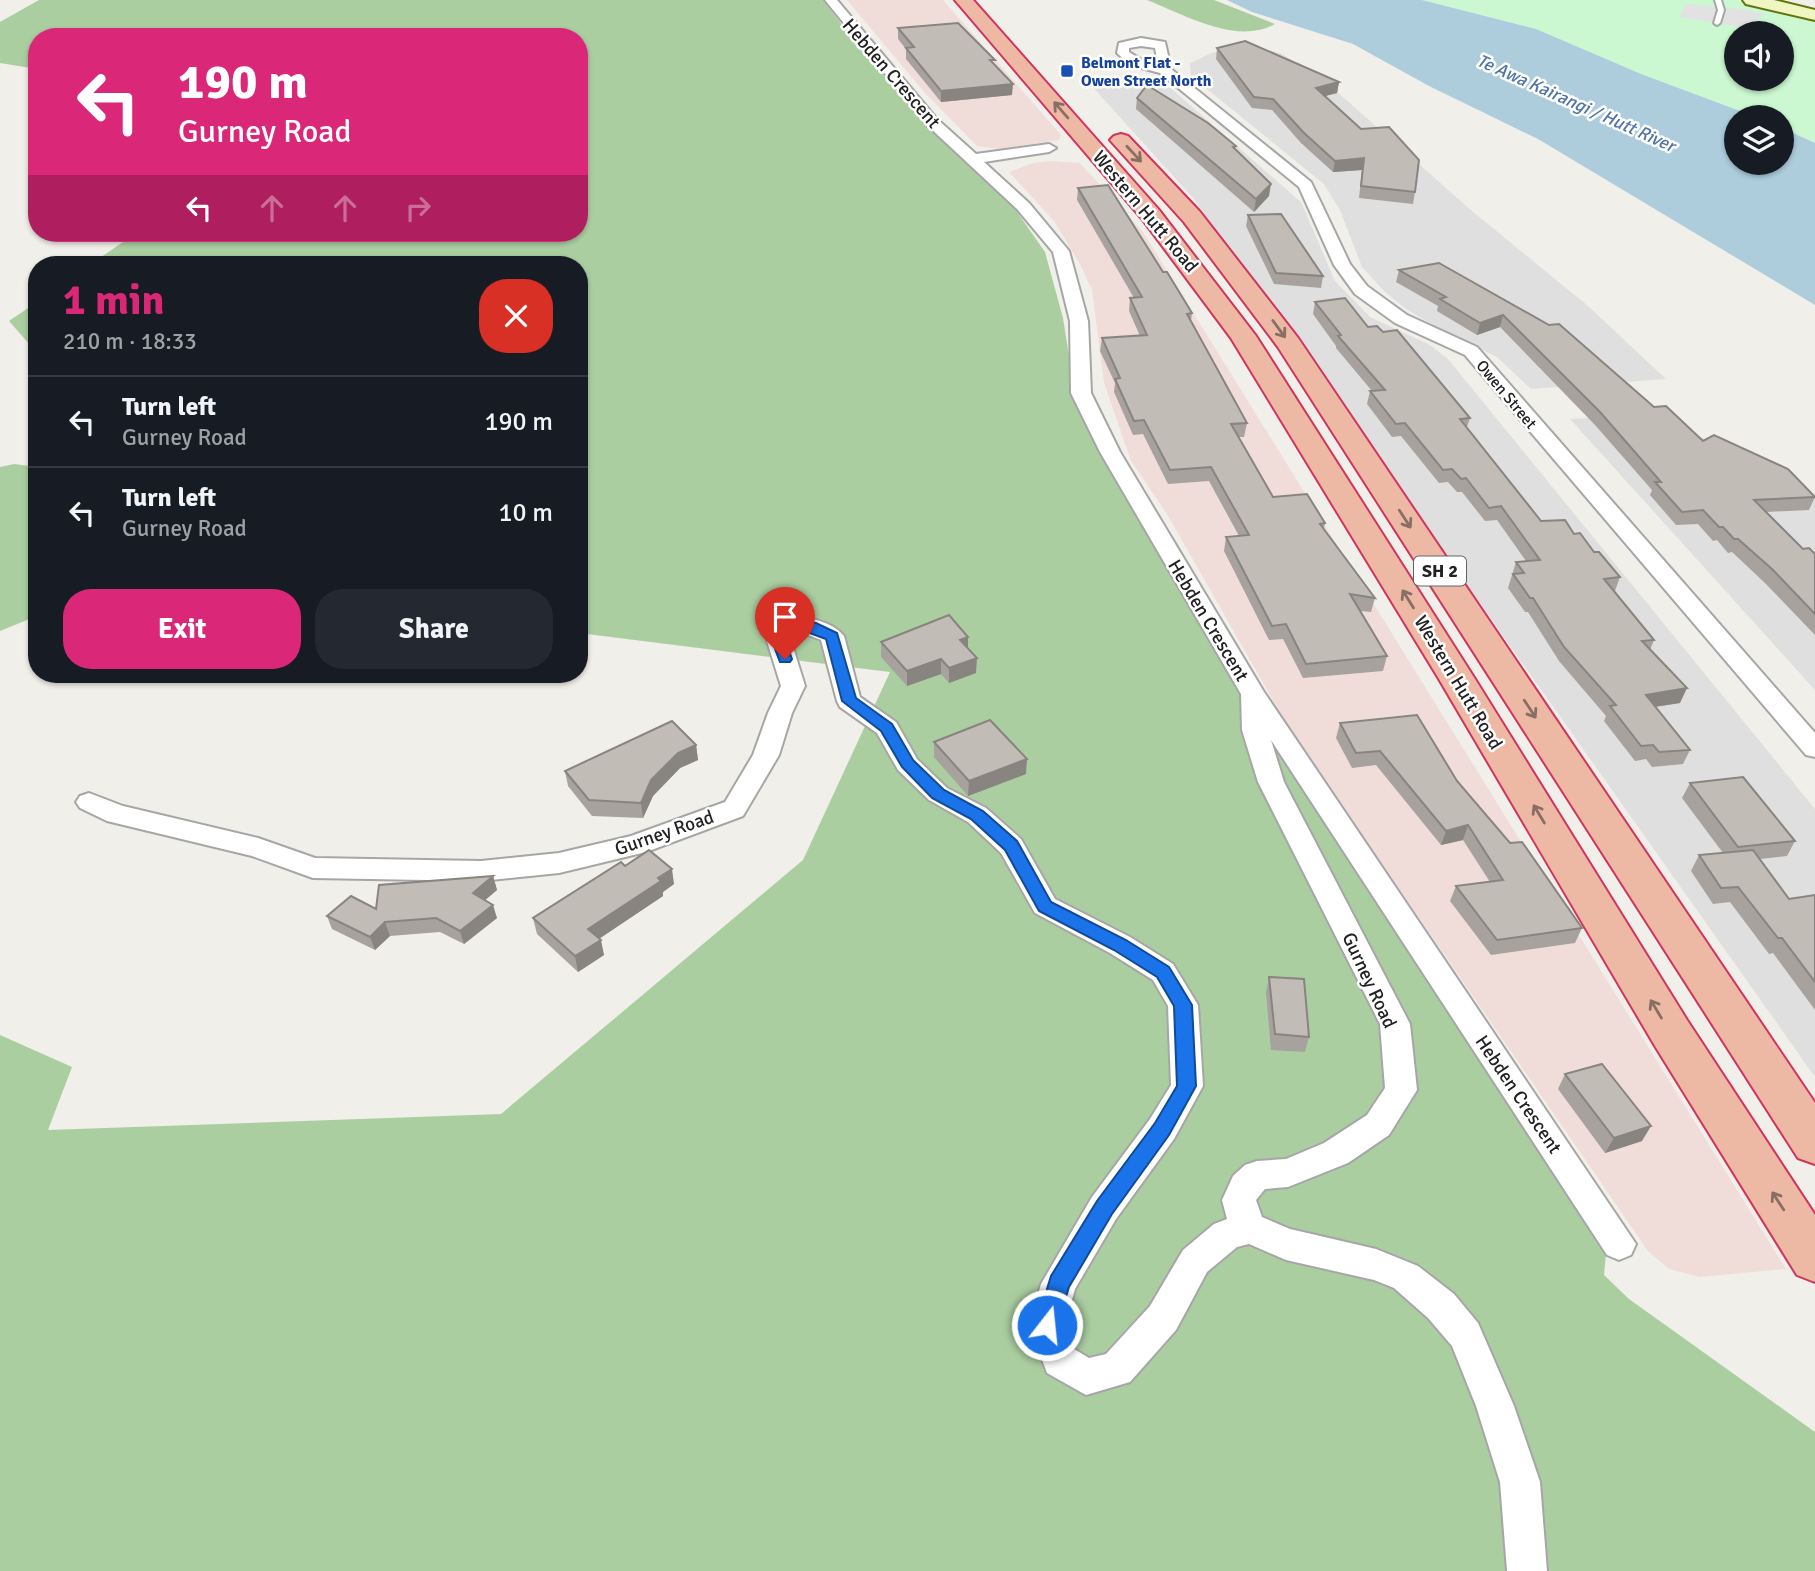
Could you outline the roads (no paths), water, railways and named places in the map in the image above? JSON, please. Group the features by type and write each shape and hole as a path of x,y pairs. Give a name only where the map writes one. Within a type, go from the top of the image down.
{"highway":[{"name":"Western Hutt Road","path":"964,0 1138,198 1211,290 1243,336 1457,679 1671,1033 1815,1259"},
{"name":"Western Hutt Road","path":"1021,32 1192,217 1289,344 1815,1143"}],"main road":[{"path":"1752,0 1815,15"}],"street":[{"name":"Hebden Crescent","path":"831,0 932,122 1023,206 1060,251 1079,321 1082,393 1110,452 1254,694 1619,1244"},
{"name":"Owen Street","path":"1171,74 1306,185 1342,265 1360,290 1401,319 1471,351 1485,364 1526,417 1815,749"},
{"path":"975,159 1049,148"},
{"name":"Gurney Road","path":"89,802 116,814 258,848 313,868 481,871 559,863 636,845 734,808 766,755 780,713 793,686 779,641 792,623 811,626 832,636 849,701 887,728 908,764 938,794 977,815 1011,846 1045,906 1120,945 1163,972 1183,1005 1187,1086 1162,1129 1104,1208 1059,1283 1047,1325 1060,1361 1086,1377 1117,1369 1163,1318 1195,1261 1226,1235 1250,1228 1242,1214 1239,1200 1245,1186 1257,1175 1288,1173 1336,1153 1378,1125 1401,1090 1395,1024 1271,782 1255,730 1254,694"},
{"path":"1250,1228 1286,1244 1376,1265 1406,1277 1441,1306 1465,1335 1495,1406 1520,1482 1527,1571"}],"lane":[{"path":"1717,0 1721,10 1717,23"}],"water":[{"name":"Te Awa Kairangi / Hutt River","path":"1227,0 1422,0 1536,29 1641,74 1724,105 1724,175 1794,175 1794,133 1815,143 1815,305 1538,139 1429,86 1353,44 1252,12"}],"place":[{"name":"Belmont Flat - Owen Street North","path":"1067,71"}]}
